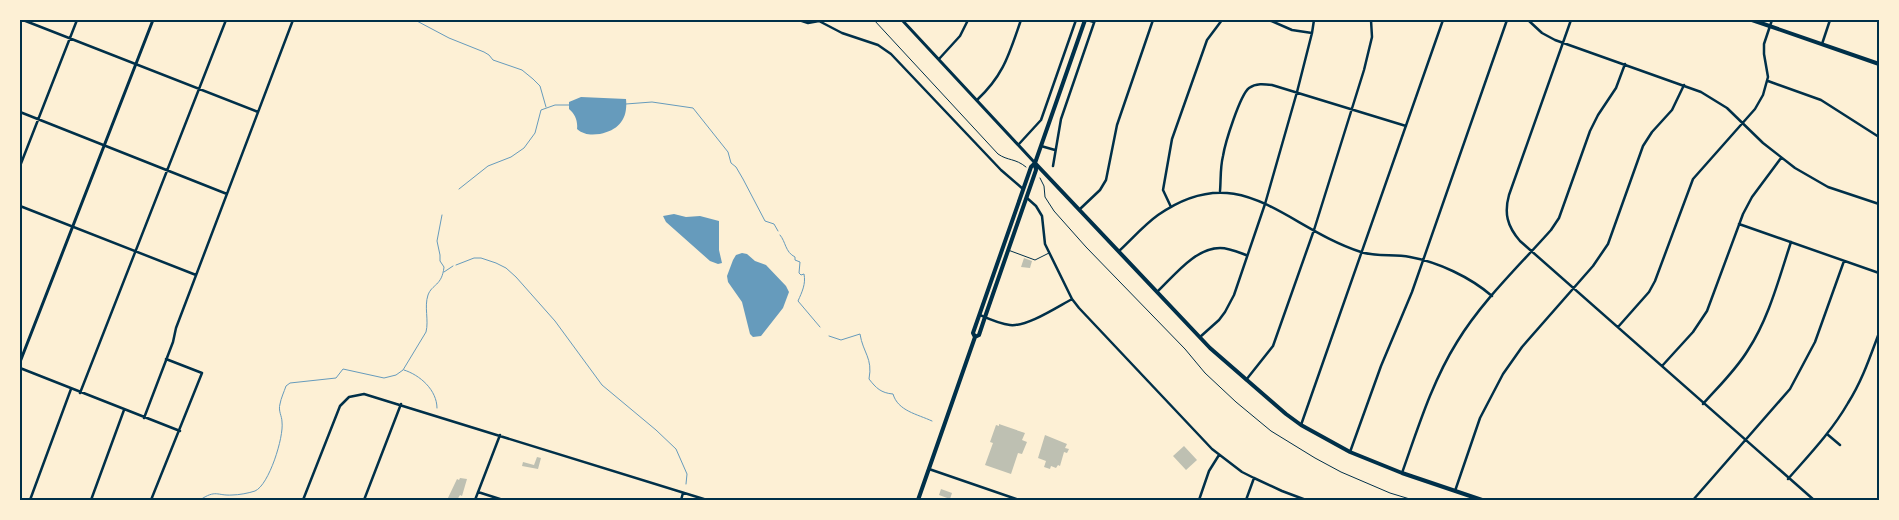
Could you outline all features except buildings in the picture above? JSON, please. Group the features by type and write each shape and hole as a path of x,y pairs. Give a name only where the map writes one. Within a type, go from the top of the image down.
{"main road":[{"path":"975,337 973,333 1031,167 1035,163 1086,20"},
{"path":"1752,20 1879,64"},
{"path":"1035,163 1200,337 1246,380 1301,425 1350,452 1402,473 1482,500"},
{"path":"918,500 975,337 979,335 1027,198 1036,170 1035,163"}],"street":[{"path":"23,20 258,112"},
{"path":"20,166 77,20"},
{"path":"20,362 153,20"},
{"path":"80,393 226,20"},
{"path":"144,418 174,339 176,328 294,20"},
{"path":"799,20 808,23 818,20 835,30 878,45 896,59 1001,170 1023,190"},
{"path":"902,20 1035,163"},
{"path":"939,59 956,42 968,20"},
{"path":"977,100 994,83 1002,70 1021,20"},
{"path":"1019,144 1041,120 1076,20"},
{"path":"1053,166 1061,119 1095,21 1086,20"},
{"path":"1080,209 1100,190 1106,180 1117,125 1153,20"},
{"path":"1170,206 1163,190 1172,139 1207,40 1222,20"},
{"path":"1269,20 1292,30 1312,33"},
{"path":"1200,337 1225,312 1234,295 1265,204 1297,92 1314,20"},
{"path":"1246,380 1273,346 1314,230 1371,43 1370,20"},
{"path":"1301,425 1443,20"},
{"path":"1350,452 1381,366 1423,261 1508,20"},
{"path":"1528,20 1546,36 1684,85 1713,98 1781,158 1806,176 1828,187 1879,204"},
{"path":"1571,20 1506,204 1506,216 1512,232 1703,404 1814,500"},
{"path":"1618,327 1649,292 1655,282 1693,179 1759,104 1768,81 1764,48 1772,20"},
{"path":"1822,44 1830,20"},
{"path":"1402,473 1429,397 1440,372 1462,334 1559,218 1590,131 1616,88 1625,64"},
{"path":"1768,81 1821,100 1879,137"},
{"path":"1220,191 1224,149 1240,101 1250,87 1263,83 1406,126"},
{"path":"1455,491 1480,418 1503,374 1522,347 1593,266 1608,244 1643,146 1652,132 1672,110 1684,85"},
{"path":"20,112 227,194"},
{"path":"1041,146 1055,150"},
{"path":"1662,366 1692,332 1707,311 1739,224 1752,197 1781,158"},
{"path":"1119,251 1150,221 1170,206 1189,196 1220,191 1237,193 1265,204 1314,230 1362,252 1375,256 1408,257 1423,261 1461,275 1492,296"},
{"path":"1027,198 1036,206 1042,216 1043,240 1072,299 1219,455 1254,478 1295,498 1306,500"},
{"path":"20,206 196,275"},
{"path":"1739,224 1879,273"},
{"path":"1703,404 1738,365 1755,338 1764,319 1792,242"},
{"path":"1157,292 1191,260 1204,251 1222,248 1247,255"},
{"path":"1693,500 1782,398 1803,367 1815,342 1844,261"},
{"path":"980,315 1010,325 1022,324 1072,299"},
{"path":"1788,479 1827,434 1855,392 1879,333"},
{"path":"151,500 202,374 166,359"},
{"path":"20,368 180,431"},
{"path":"30,500 71,389"},
{"path":"302,500 340,406 349,397 359,394 368,394 402,404 706,500"},
{"path":"364,500 402,404"},
{"path":"91,500 124,410"},
{"path":"1827,434 1840,445"},
{"path":"475,500 500,435"},
{"path":"1199,500 1209,471 1219,455"},
{"path":"929,469 1019,500"},
{"path":"1246,500 1254,478"},
{"path":"478,492 504,500"},
{"path":"681,500 683,493"}],"lane":[{"path":"1008,250 1035,260 1049,253"}],"path":[{"path":"874,20 998,154 1004,158 1018,160 1028,168"},
{"path":"1040,178 1044,186 1045,197 1054,211 1185,349 1205,373 1236,402 1271,431 1315,458 1341,472 1390,493 1413,500"}],"water":[{"path":"581,97 626,99 624,118 617,126 607,132 588,134 582,132 577,129 576,118 569,109 569,102"},
{"path":"674,214 686,217 700,216 719,221 719,250 722,263 718,264 710,261 666,222 663,216"},
{"path":"742,253 766,265 786,286 789,292 783,308 761,336 753,337 750,334 742,302 728,282 727,276 733,260 736,255"}],"waterway":[{"path":"415,20 449,38 484,52 493,60 522,70 540,86 546,107"},
{"path":"626,104 652,102 693,108 728,152 731,163 736,167 765,221 774,224 778,231"},
{"path":"459,189 488,166 511,157 524,148 535,133 541,110 555,105 569,105"},
{"path":"200,500 213,494 232,495 247,493 255,491 260,487 270,470 278,449 282,429 281,399 286,386 290,383 336,378 343,369 384,378 396,375 403,370 426,332 426,304 428,295 443,273 444,267 440,261 437,241 442,215"},
{"path":"780,235 787,250 795,257 795,260 800,262 799,273 801,275 804,274 804,285 798,301 820,327"},
{"path":"456,265 474,258 481,258 506,268 516,277 555,321 602,385 676,449 687,474 686,484"},
{"path":"444,272 453,266"},
{"path":"829,336 841,340 860,334 869,361 869,379 882,391 893,394 895,400 904,408 932,421"},
{"path":"404,370 421,379 431,389 437,408"}]}
